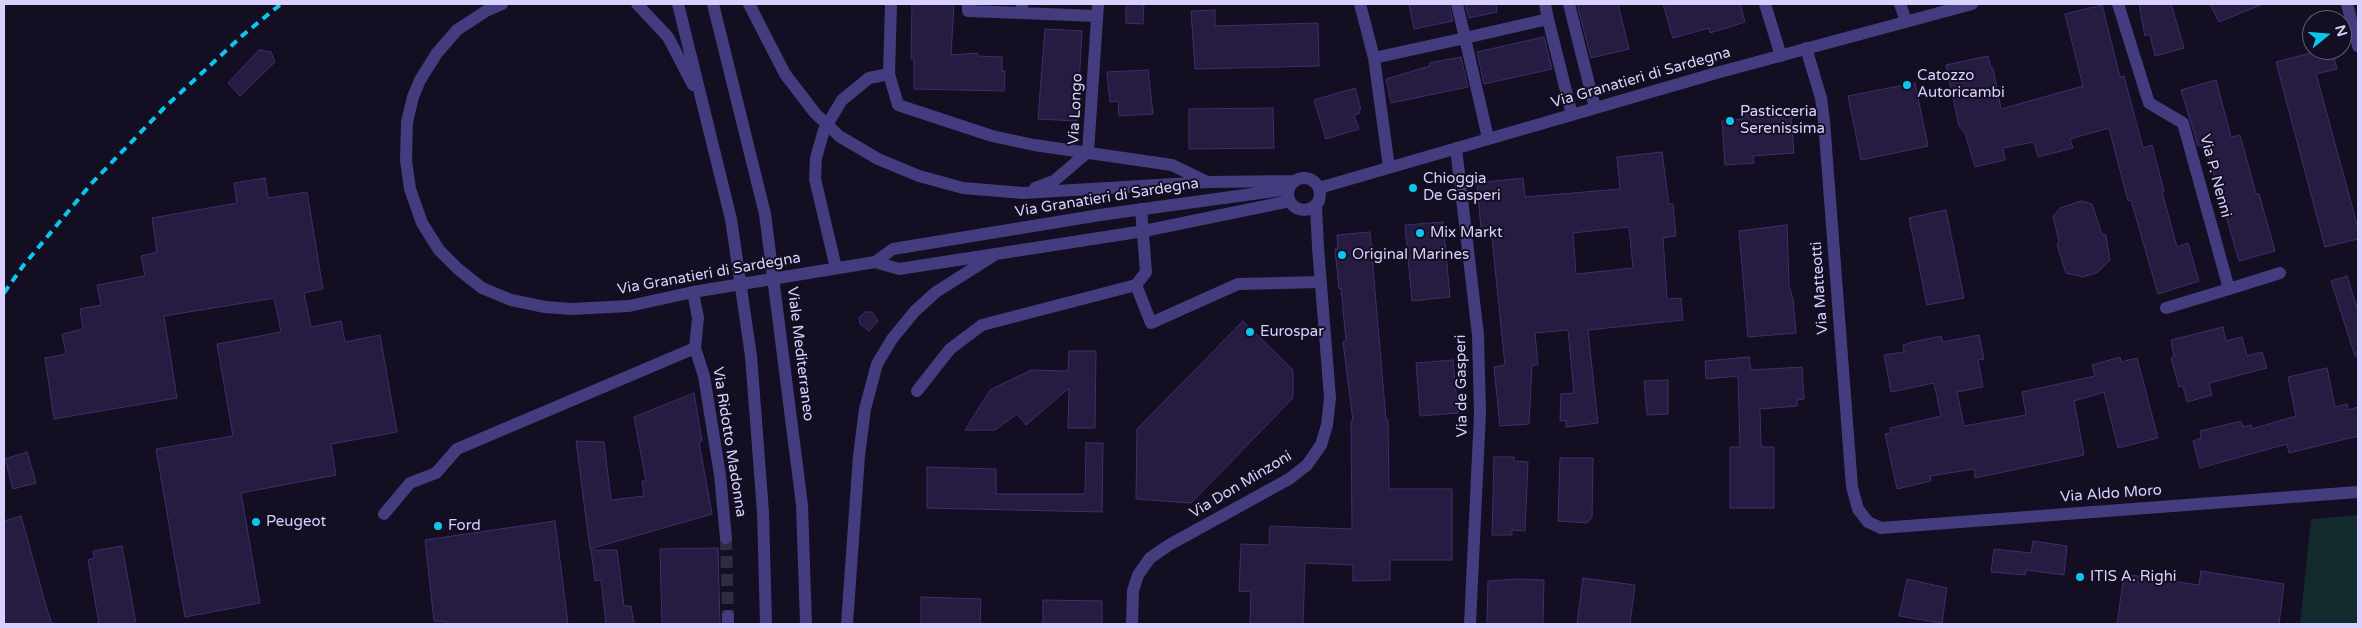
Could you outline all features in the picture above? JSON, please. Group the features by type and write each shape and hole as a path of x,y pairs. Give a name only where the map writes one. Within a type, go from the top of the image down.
{"street":[{"name":"Via Granatieri di Sardegna","path":"502,4 486,11 457,30 437,53 420,80 413,97 407,122 407,169 410,189 422,223 439,250 458,269 482,288 510,300 572,310 629,306 693,292 875,262 899,269 1144,231 1291,190"},
{"path":"637,4 668,37 704,105"},
{"path":"678,4 731,220 750,356 763,512 766,624"},
{"name":"Viale Mediterraneo","path":"713,4 765,214 802,505 806,624"},
{"path":"749,4 785,74 815,113 840,136 878,159 919,176 963,188 1024,193 1208,182 1291,190"},
{"path":"891,4 889,74 898,105 992,136 1034,145 1088,152"},
{"path":"968,4 968,11 1022,9 1097,10"},
{"path":"1360,4 1374,58 1389,167"},
{"path":"1457,4 1488,138"},
{"path":"1545,4 1572,115"},
{"path":"1569,4 1595,108"},
{"path":"1765,4 1781,56"},
{"path":"1900,4 1906,21"},
{"name":"Via Granatieri di Sardegna","path":"1319,188 1806,48 1972,4"},
{"name":"Via P. Nenni","path":"2118,4 2149,103 2183,123 2229,289"},
{"path":"2347,4 2358,46"},
{"name":"Via Longo","path":"1097,10 1088,152 1172,165 1208,182"},
{"path":"1374,58 1548,19"},
{"name":"Via Matteotti","path":"1806,48 1821,98 1824,121 1852,488 1858,509 1868,522"},
{"path":"836,268 815,179 816,158 824,130 842,100 869,78 889,74"},
{"name":"Via de Gasperi","path":"1456,148 1479,354 1480,413 1470,624"},
{"path":"1024,193 1054,181 1088,152"},
{"path":"1301,178 1308,178 1319,188 1319,201 1314,207 1301,210 1291,190 1301,178"},
{"name":"Via Granatieri di Sardegna","path":"875,262 893,249 1141,209 1291,190"},
{"name":"Via Don Minzoni","path":"1132,624 1133,591 1138,575 1150,558 1169,545 1289,479 1307,465 1321,445 1327,425 1330,398 1316,206 1319,201"},
{"path":"917,391 950,349 982,324 1136,285 1146,272 1141,209"},
{"path":"846,624 864,409 877,364 892,339 915,311 936,292 1002,252"},
{"path":"2166,308 2280,273"},
{"path":"1136,285 1151,323 1238,284 1321,282"},
{"name":"Via Ridotto Madonna","path":"693,292 698,318 695,348 704,376 720,475 726,538"},
{"path":"384,514 410,484 436,473 457,449 695,348"},
{"name":"Via Aldo Moro","path":"1868,522 1881,528 2358,492"}],"green space":[{"path":"2358,515 2358,624 2300,624 2311,519"}],"building":[{"path":"912,4 954,4 951,55 977,53 978,56 1002,57 1002,71 1005,71 1004,91 914,89 914,59 911,59"},
{"path":"1126,4 1144,4 1143,24 1126,23"},
{"path":"1409,4 1449,4 1453,21 1414,29"},
{"path":"1465,4 1496,4 1497,12 1469,18"},
{"path":"1577,4 1618,4 1629,49 1591,58"},
{"path":"1663,4 1740,4 1745,22 1710,33 1709,28 1673,38"},
{"path":"2139,4 2171,4 2184,48 2155,56 2150,34 2145,36"},
{"path":"2210,4 2263,4 2219,22"},
{"path":"2102,5 2120,77 2124,76 2143,148 2152,145 2177,247 2188,243 2199,281 2158,294 2131,200 2128,201 2109,128 2070,139 2073,148 2038,157 2034,142 2003,148 2005,160 1975,167 1965,133 1959,126 1946,65 1988,56 1991,68 1993,68 2001,109 2083,86 2065,14"},
{"path":"1215,10 1215,26 1318,23 1319,66 1195,69 1191,11"},
{"path":"1045,29 1082,31 1077,121 1038,119"},
{"path":"1544,37 1552,69 1484,84 1477,52"},
{"path":"259,50 271,52 275,62 240,96 228,83"},
{"path":"2302,55 2302,60 2335,60 2337,69 2316,74 2358,228 2358,239 2325,247 2276,62"},
{"path":"1461,57 1468,87 1391,103 1386,79 1430,66 1429,63"},
{"path":"1148,70 1153,114 1119,116 1118,101 1110,102 1107,72"},
{"path":"2216,80 2231,137 2240,135 2256,194 2259,194 2275,251 2239,261 2205,144 2198,146 2181,90"},
{"path":"1915,83 1928,146 1861,160 1848,96"},
{"path":"1355,88 1361,109 1359,109 1360,113 1354,115 1359,129 1326,139 1314,100"},
{"path":"1273,108 1274,148 1189,149 1189,109"},
{"path":"1772,113 1772,118 1791,116 1794,153 1753,156 1754,163 1725,165 1722,121 1743,119 1743,115"},
{"path":"1662,152 1669,204 1673,204 1676,236 1663,238 1667,299 1681,298 1683,320 1588,330 1598,423 1566,427 1566,420 1560,421 1561,394 1574,393 1568,330 1535,333 1538,365 1532,365 1529,424 1500,426 1494,367 1505,365 1491,228 1481,229 1477,183 1523,178 1525,197 1620,189 1617,157","holes":["1629,227 1633,268 1576,274 1573,233"]},
{"path":"265,178 268,198 307,192 323,289 304,293 311,327 341,321 345,342 380,335 397,432 331,444 336,475 241,493 260,603 185,617 156,449 233,436 217,344 281,332 274,298 164,316 177,398 54,419 45,358 66,354 62,334 83,329 80,309 101,305 97,285 145,276 141,256 157,252 152,218 237,203 234,183"},
{"path":"2081,201 2092,204 2102,234 2106,235 2110,260 2098,272 2083,277 2066,273 2057,245 2059,241 2053,217 2060,208"},
{"path":"1946,210 1964,298 1927,305 1909,218"},
{"path":"1443,222 1450,297 1412,301 1405,225"},
{"path":"1787,225 1789,286 1793,299 1796,333 1748,337 1739,231"},
{"path":"1370,232 1386,420 1388,420 1389,489 1452,489 1452,560 1390,560 1390,580 1353,581 1353,565 1305,563 1303,624 1250,624 1251,592 1239,591 1241,544 1269,545 1270,526 1352,529 1351,421 1353,421 1343,342 1346,341 1341,288 1339,289 1335,249 1338,249 1337,235"},
{"path":"2347,276 2358,311 2358,356 2355,356 2331,281"},
{"path":"865,312 872,312 878,321 869,331 860,324 859,318"},
{"path":"1243,321 1293,370 1293,398 1191,503 1136,499 1137,429"},
{"path":"2223,327 2226,341 2242,337 2247,356 2262,352 2267,368 2209,383 2212,395 2187,402 2183,386 2179,387 2171,358 2174,357 2171,340"},
{"path":"1979,335 1984,359 1978,360 1983,387 1957,392 1964,426 2026,415 2022,392 2095,376 2092,365 2120,357 2121,362 2137,358 2158,438 2118,448 2104,392 2074,401 2084,455 1975,478 1974,469 1930,476 1931,481 1897,489 1885,434 1891,433 1890,428 1941,416 1934,383 1891,392 1884,355 1904,352 1903,345 1941,336 1943,342"},
{"path":"1069,351 1096,351 1095,428 1068,428 1069,388 1026,425 1017,414 995,430 965,430 990,390 1031,370 1068,371"},
{"path":"1749,357 1751,370 1802,367 1804,399 1797,400 1797,406 1760,409 1761,447 1774,447 1774,508 1730,508 1730,447 1740,447 1738,376 1706,379 1705,361"},
{"path":"1453,360 1458,413 1420,416 1416,363"},
{"path":"2327,368 2335,407 2347,404 2348,410 2358,407 2358,436 2289,453 2287,444 2200,468 2193,441 2201,438 2200,431 2241,421 2243,427 2251,425 2252,429 2296,416 2288,377"},
{"path":"1668,380 1668,414 1647,415 1644,381"},
{"path":"694,393 702,441 699,442 712,514 590,549 576,441 604,442 611,500 644,496 642,481 646,481 634,417"},
{"path":"1086,443 1103,443 1102,512 927,508 927,467 996,469 996,494 1085,494"},
{"path":"27,452 36,483 13,489 5,459"},
{"path":"1494,457 1514,457 1514,461 1528,462 1525,531 1512,530 1512,535 1492,535"},
{"path":"1560,458 1593,458 1592,517 1587,523 1558,521"},
{"path":"21,516 52,624 4,624 4,521"},
{"path":"555,521 568,624 447,624 447,622 434,621 425,540"},
{"path":"2033,541 2067,546 2064,575 2026,570 2025,575 1991,572 1994,549 2031,553"},
{"path":"122,546 136,624 99,624 88,560 94,558 93,551"},
{"path":"718,548 720,624 662,624 660,549"},
{"path":"591,550 617,550 624,606 631,606 634,624 606,624 601,580 595,581"},
{"path":"2201,571 2284,584 2279,624 2117,624 2124,574 2199,585"},
{"path":"1583,578 1635,585 1630,624 1577,624"},
{"path":"1907,579 1947,588 1942,623 1899,616"},
{"path":"1544,580 1543,624 1487,624 1488,581"},
{"path":"921,597 981,599 980,624 921,624"},
{"path":"1043,600 1102,601 1102,624 1043,624"}],"tunnel":[{"path":"726,538 728,616"}],"railway":[{"path":"4,293 23,266 91,184 165,107 243,35 281,4"}],"place":[{"name":"Catozzo Autoricambi","path":"1907,85"},
{"name":"Pasticceria Serenissima","path":"1730,121"},
{"name":"Chioggia De Gasperi","path":"1413,188"},
{"name":"Mix Markt","path":"1420,233"},
{"name":"Original Marines","path":"1342,255"},
{"name":"Eurospar","path":"1250,332"},
{"name":"Peugeot","path":"256,522"},
{"name":"Ford","path":"438,526"},
{"name":"ITIS A. Righi","path":"2080,577"}]}
